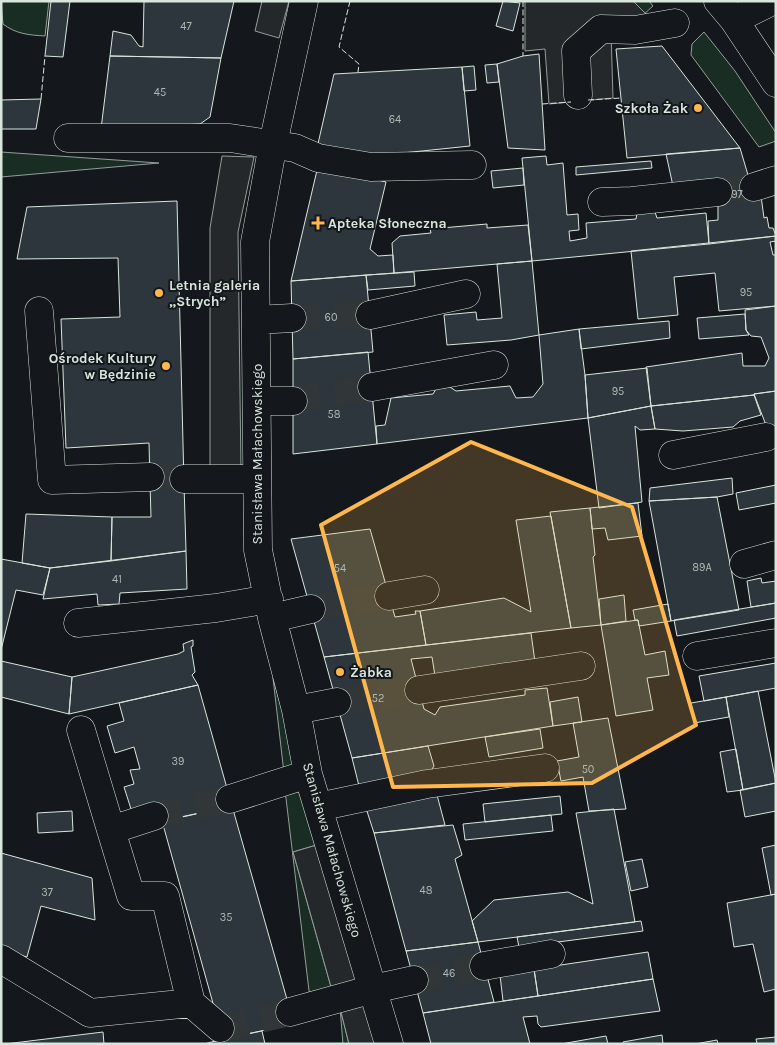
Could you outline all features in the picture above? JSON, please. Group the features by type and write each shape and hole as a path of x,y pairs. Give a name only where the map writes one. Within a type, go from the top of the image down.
{"street":[{"name":"Stanisława Małachowskiego","path":"304,1 272,144 255,242 258,550 296,710 308,774 389,1044"},
{"path":"726,11 772,1"},
{"path":"726,11 768,55 776,83"},
{"path":"578,95 576,51 601,29 635,30 675,23"},
{"path":"68,138 230,138 295,148 318,158 371,167 472,165"},
{"path":"602,202 632,201 718,192"},
{"path":"370,315 466,294"},
{"path":"39,311 52,480 150,478"},
{"path":"256,320 292,318"},
{"path":"372,387 494,365"},
{"path":"257,401 293,401"},
{"path":"673,455 766,437"},
{"path":"184,479 257,479"},
{"path":"744,564 776,555"},
{"path":"389,596 425,590"},
{"path":"78,623 216,608 311,609"},
{"path":"697,656 776,643"},
{"path":"418,690 581,666"},
{"path":"296,710 336,702"},
{"path":"80,730 131,896 165,896 191,1003 220,1028"},
{"path":"318,807 427,784 545,768"},
{"path":"230,798 308,774"},
{"path":"110,830 154,816"},
{"path":"484,966 551,954"},
{"path":"1,959 90,1012 191,1003"},
{"path":"290,1012 373,989 414,980"}],"highlighted area":[{"path":"471,442 632,507 696,725 592,783 393,787 321,525"}],"green space":[{"path":"1,1 49,1 45,36 18,32 3,24"},
{"path":"629,1 649,1 653,6 642,16"},
{"path":"704,32 735,71 776,133 776,141 759,147 691,55 692,44"},
{"path":"1,152 159,163 1,177"},
{"path":"273,678 299,769 284,773"},
{"path":"302,785 320,844 293,852 333,994 310,999 285,790"},
{"path":"340,1008 349,1044 343,1044"}],"shaded area":[{"path":"262,1 289,1 279,38 255,31"},
{"path":"525,1 633,1 660,28 611,32 613,98 549,104 545,49 525,51"},
{"path":"222,156 254,157 238,232 241,473 210,474 210,228"},
{"path":"320,844 360,985 333,994 293,852"},
{"path":"367,1001 378,1044 349,1044 340,1008"}],"building":[{"path":"51,1 70,1 63,57 45,56"},
{"path":"144,1 234,1 221,58 110,56 113,31 131,35 139,46 143,47"},
{"path":"503,1 520,3 513,31 496,26"},
{"path":"662,46 740,148 627,158 616,49"},
{"path":"539,54 545,150 508,148 497,64 523,56"},
{"path":"110,56 221,58 210,117 200,124 101,129"},
{"path":"497,64 499,82 487,83 485,65"},
{"path":"474,66 476,90 464,91 462,67"},
{"path":"462,67 470,146 345,159 317,148 334,74"},
{"path":"41,99 36,129 1,129 1,100"},
{"path":"740,148 748,175 753,180 761,196 764,218 767,217 769,228 773,228 776,236 709,244 708,221 718,220 718,183 673,186 666,154"},
{"path":"546,156 547,165 563,163 567,215 578,214 579,230 569,231 570,241 587,238 586,223 636,219 637,213 655,212 657,218 706,213 709,244 532,261 522,158"},
{"path":"651,161 652,168 576,175 576,167"},
{"path":"318,166 386,182 370,249 378,256 393,255 394,273 291,281"},
{"path":"523,168 524,185 493,188 491,171"},
{"path":"177,201 184,484 150,483 149,443 66,448 61,319 120,317 118,258 17,259 27,207"},
{"path":"487,224 487,228 528,225 532,261 394,273 392,243 400,236 431,233 430,229"},
{"path":"776,236 776,241 770,242 773,255 776,255 776,306 719,311 715,273 674,277 678,315 638,319 631,251"},
{"path":"532,261 539,335 511,340 447,345 444,315 476,312 477,320 502,318 497,264"},
{"path":"414,272 415,286 368,290 366,275"},
{"path":"366,275 373,352 293,359 291,281"},
{"path":"776,306 776,391 651,406 646,367 742,353 743,366 765,366 769,358 761,337 751,336 746,330 745,310"},
{"path":"745,314 746,330 749,335 699,339 697,318"},
{"path":"669,321 670,338 581,349 579,329"},
{"path":"579,329 588,418 377,444 376,426 385,425 391,398 433,394 436,389 450,387 456,391 510,386 516,398 533,397 543,384 539,335"},
{"path":"368,352 377,444 293,454 293,359"},
{"path":"647,368 651,406 588,418 585,375"},
{"path":"776,391 776,451 754,394"},
{"path":"754,395 761,415 740,421 733,427 683,431 655,429 651,406"},
{"path":"651,406 655,429 640,430 635,426 642,502 599,508 588,418"},
{"path":"732,478 733,494 717,497 649,501 650,488"},
{"path":"150,483 184,484 186,551 111,561 112,517 151,517"},
{"path":"776,485 776,503 739,510 736,493"},
{"path":"717,497 739,610 671,621 649,501"},
{"path":"638,503 642,536 608,540 605,528 592,529 590,508"},
{"path":"590,508 595,555 593,557 601,625 571,628 550,512"},
{"path":"26,514 112,517 111,561 50,568 22,563"},
{"path":"551,516 571,628 426,645 420,611 504,598 531,612 516,520"},
{"path":"370,529 395,617 416,614 415,611 420,611 426,645 324,657 291,539"},
{"path":"186,551 187,589 120,593 119,604 98,605 97,594 43,599 50,568"},
{"path":"1,559 50,568 43,595 16,590 1,650"},
{"path":"761,578 762,583 776,581 776,603 751,607 747,581"},
{"path":"624,595 626,621 601,625 599,599"},
{"path":"776,603 776,618 677,636 674,620"},
{"path":"668,604 671,621 639,626 638,620 635,620 633,610"},
{"path":"638,620 645,655 665,651 669,675 647,678 653,710 616,716 601,625"},
{"path":"531,633 535,662 435,676 432,657 411,659 424,709 435,715 440,707 525,695 525,690 547,688 553,726 352,758 324,657"},
{"path":"193,640 193,646 191,647 195,672 192,675 198,685 69,714 72,677 178,654 184,651 183,644"},
{"path":"1,661 72,677 69,714 1,697"},
{"path":"776,663 776,688 704,701 699,676"},
{"path":"198,685 232,806 155,823 131,809 124,787 134,784 130,770 140,769 134,747 115,753 107,726 124,721 119,703"},
{"path":"758,691 776,783 743,790 726,697"},
{"path":"578,697 582,722 553,726 550,702"},
{"path":"726,697 729,717 694,723 691,703"},
{"path":"608,718 626,809 589,811 583,777 561,781 557,761 579,757 573,723"},
{"path":"540,729 543,748 489,757 485,737"},
{"path":"428,746 434,766 428,775 359,786 352,758"},
{"path":"736,749 743,790 727,792 720,752"},
{"path":"776,783 776,811 745,817 740,790"},
{"path":"437,795 445,825 374,833 364,802"},
{"path":"560,796 562,814 485,822 483,804"},
{"path":"232,806 294,1024 223,1039 162,821"},
{"path":"614,809 635,922 478,942 472,921 494,900 568,892 593,904 576,813"},
{"path":"72,811 73,831 38,833 37,813"},
{"path":"551,815 553,831 465,840 463,824"},
{"path":"453,825 462,855 455,859 478,942 406,951 374,833"},
{"path":"776,845 776,894 771,895 762,848"},
{"path":"1,853 92,878 95,920 41,906 27,957 1,950"},
{"path":"642,859 648,887 631,891 625,862"},
{"path":"776,894 776,989 764,992 753,944 734,947 727,903"},
{"path":"641,921 643,931 519,947 517,937"},
{"path":"478,942 494,1002 423,1013 406,951"},
{"path":"648,952 653,979 538,996 534,969"},
{"path":"534,969 538,996 503,1001 500,975"},
{"path":"653,979 660,1011 541,1027 538,1024 537,1016 523,1017 530,1044 431,1044 423,1013"},
{"path":"262,1031 265,1044 204,1044 223,1039"},
{"path":"103,1032 104,1044 5,1044"},
{"path":"662,1035 663,1044 623,1044 623,1042"},
{"path":"606,1036 608,1044 561,1044"},
{"path":"776,1037 776,1044 757,1044 756,1039"},
{"path":"717,1040 718,1044 695,1044"}],"tunnel":[{"path":"718,192 754,187"},
{"path":"292,318 370,315"},
{"path":"293,401 372,387"},
{"path":"150,477 184,479"},
{"path":"311,609 389,596"},
{"path":"337,702 419,690"},
{"path":"154,816 230,799"},
{"path":"414,980 484,966"},
{"path":"220,1028 290,1012"}],"fence":[{"path":"350,1 339,47 359,64 358,72"},
{"path":"523,1 523,56"},
{"path":"41,99 45,56"},
{"path":"588,100 621,98"},
{"path":"542,104 571,102"}],"place":[{"name":"Szkoła Żak","path":"698,108"},
{"name":"Apteka Słoneczna","path":"318,223"},
{"name":"Letnia galeria „Strych”","path":"159,293"},
{"name":"Ośrodek Kultury w Będzinie","path":"166,366"},
{"name":"Żabka","path":"340,672"}]}
